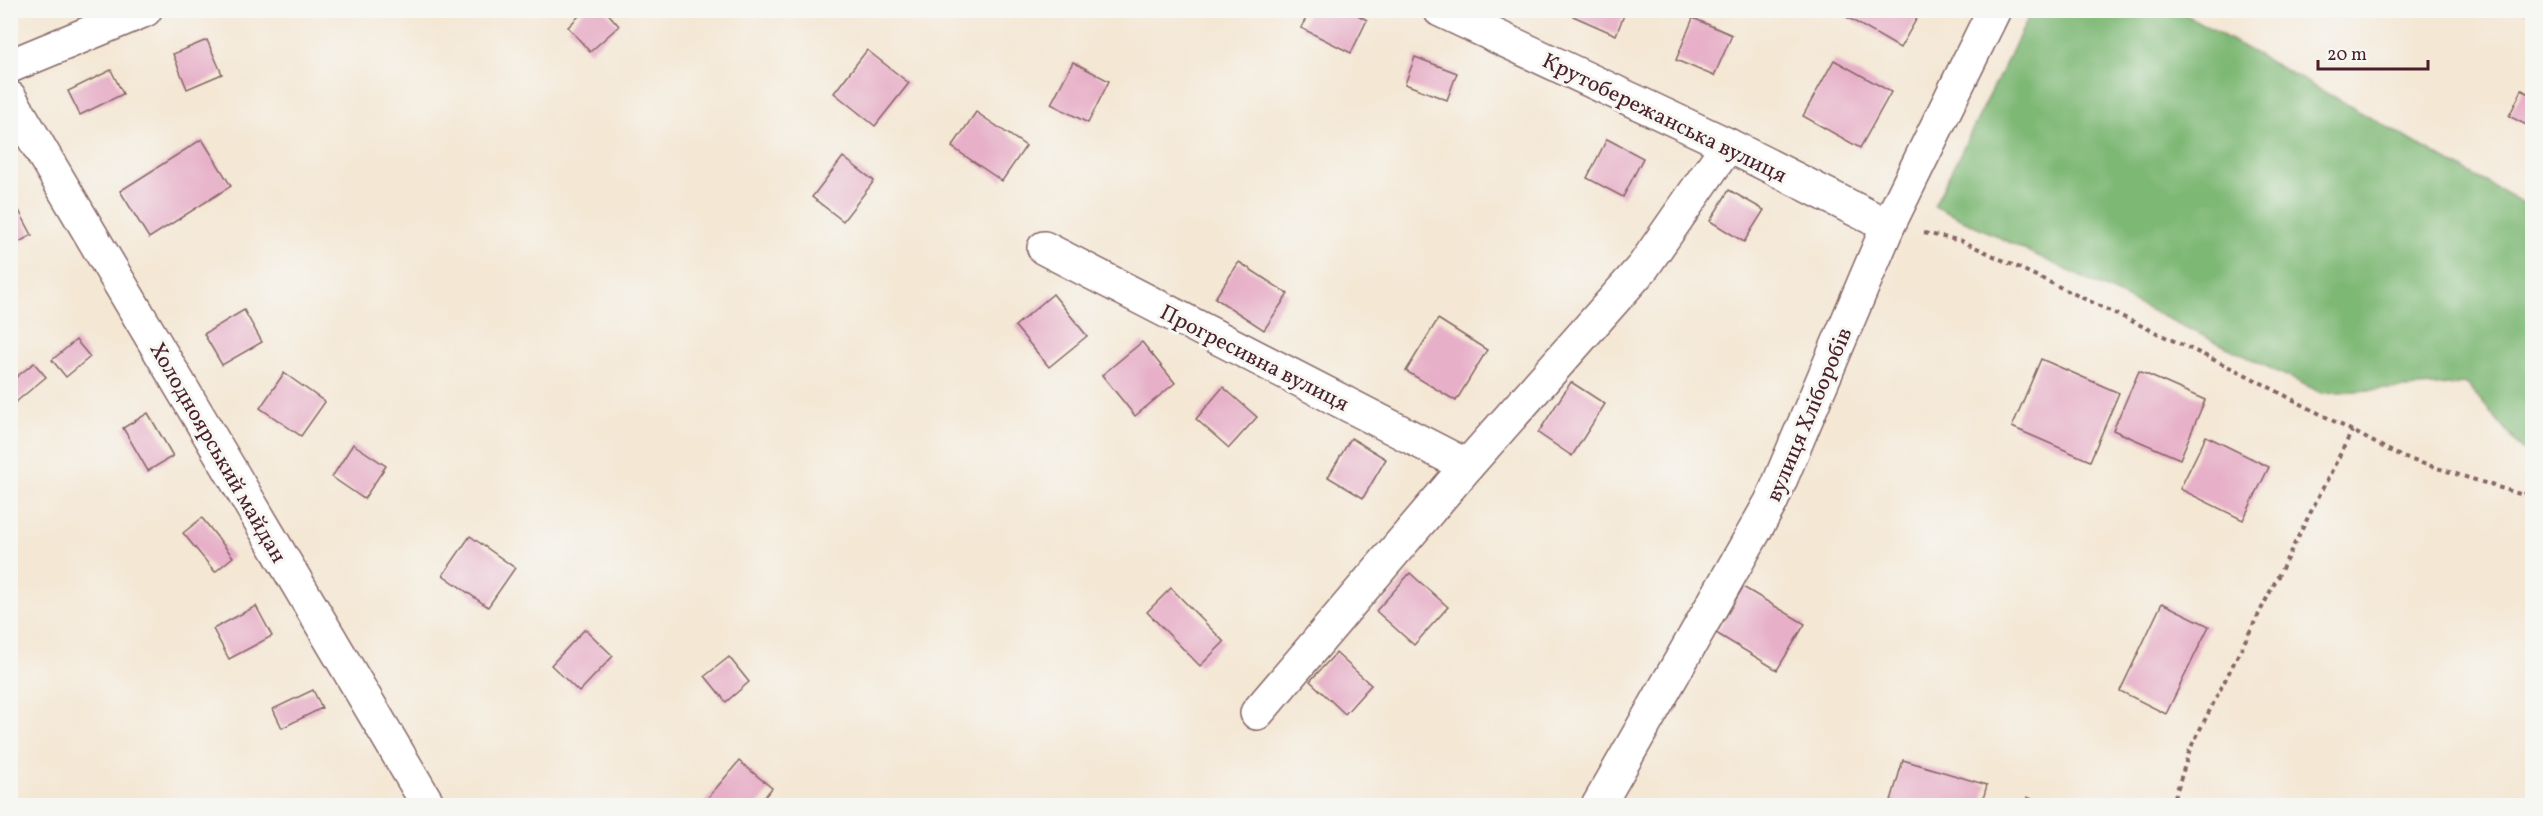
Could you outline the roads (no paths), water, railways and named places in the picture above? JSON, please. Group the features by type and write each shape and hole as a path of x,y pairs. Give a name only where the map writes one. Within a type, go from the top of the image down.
{"street":[{"path":"10,66 145,10"},
{"name":"Крутобережанська вулиця","path":"1440,10 1728,145 1888,226"},
{"name":"вулиця Хліборобів","path":"1598,806 1771,502 1888,226 1994,10"},
{"name":"Холодноярський майдан","path":"10,98 429,806"},
{"path":"1257,713 1467,466 1643,267 1728,145"},
{"name":"Прогресивна вулиця","path":"1044,248 1467,466"}]}
